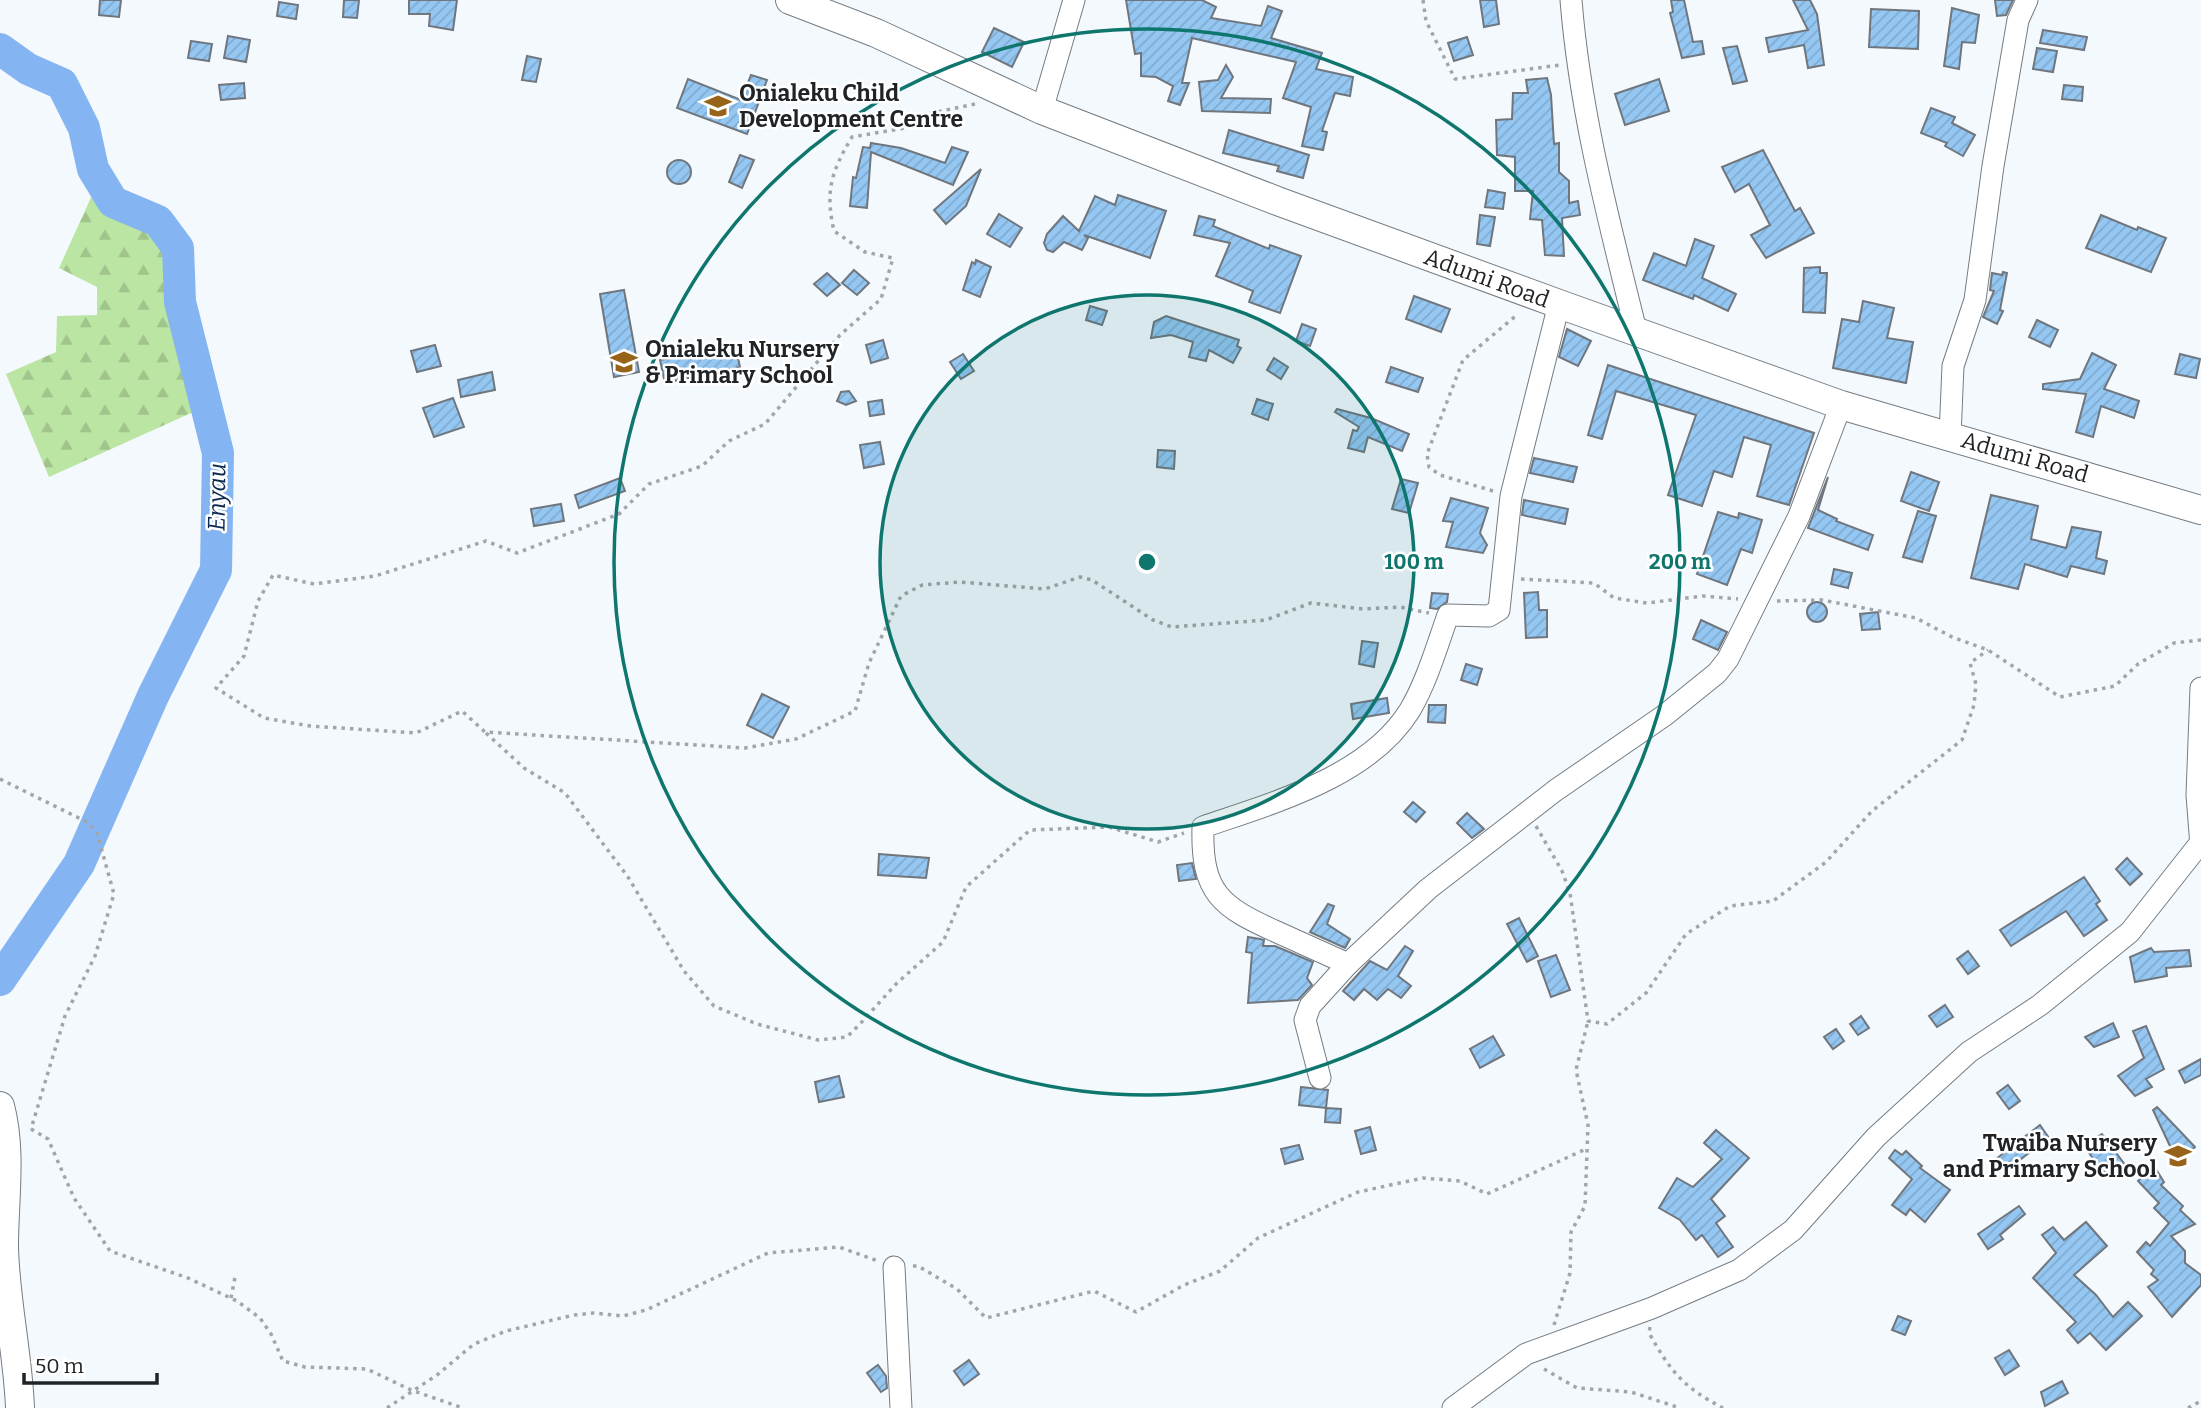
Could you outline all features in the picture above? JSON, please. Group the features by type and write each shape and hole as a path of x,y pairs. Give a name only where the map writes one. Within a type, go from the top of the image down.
{"main road":[{"name":"Adumi Road","path":"790,0 876,33 1042,110 1280,202 1551,301 1840,405 2201,510"},
{"path":"12,1121 4,1249 20,1408"}],"street":[{"path":"1042,110 1074,0"},
{"path":"1571,0 1576,62 1590,144 1636,331"},
{"path":"1950,436 1953,366 1975,300 2018,20 2027,0"},
{"path":"1348,964 1237,914 1218,896 1208,877 1202,854 1203,827 1313,786 1372,751 1394,731 1410,709 1448,615 1496,614 1504,579 1511,496 1551,301"},
{"path":"1320,1078 1305,1020 1310,1006 1348,964 1428,889 1528,812 1665,715 1717,673 1728,659 1759,600 1810,489 1840,405"},
{"path":"1453,1408 1526,1354 1555,1341 1652,1308 1739,1270 1793,1230 1895,1118 1969,1052 2040,1005 2130,932 2201,844 2197,795 2201,688"},
{"path":"894,1267 901,1408"}],"path":[{"path":"1423,0 1426,22 1455,79 1525,72 1576,62"},
{"path":"976,103 927,114 905,128 852,137 837,162 828,202 834,230 865,252 893,258 881,299 840,335 765,424 729,441 702,466 649,484 620,514 517,553 486,541 375,576 314,584 273,575 258,601 244,656 216,688 264,718 310,726 416,733 462,711 524,768 565,793 628,877 684,971 714,1006 758,1024 818,1040 847,1037 898,983 943,942 966,887 1030,830 1109,827 1158,842 1203,827"},
{"path":"1511,496 1440,475 1429,467 1427,454 1463,360 1507,321 1551,301"},
{"path":"485,732 745,748 796,739 855,711 869,663 901,596 922,585 960,582 1045,589 1080,577 1092,579 1153,620 1172,627 1266,620 1311,603 1363,609 1400,607 1448,615"},
{"path":"1504,579 1594,583 1614,598 1647,603 1703,596 1759,600 1822,600 1875,609 1916,618 1952,637 1988,650 2060,697 2115,686 2138,664 2174,643 2201,640"},
{"path":"1588,1021 1607,1024 1646,993 1686,934 1730,906 1773,901 1816,870 1872,811 1962,740 1974,705 1976,684 1970,663 1988,650"},
{"path":"0,779 87,822 97,833 114,894 95,956 12,1121 48,1139 74,1198 110,1251 188,1278 231,1298 260,1318 271,1334 283,1361 304,1367 367,1369 411,1390 463,1408"},
{"path":"1528,812 1563,872 1570,893 1588,1021 1576,1070 1576,1083 1588,1125 1585,1206 1571,1233 1570,1273 1567,1292 1554,1318 1555,1341"},
{"path":"387,1408 438,1375 474,1344 506,1331 574,1315 593,1313 623,1317 646,1310 768,1253 839,1247 894,1267 918,1266 957,1289 986,1318 1029,1305 1094,1291 1136,1311 1184,1285 1220,1271 1258,1238 1358,1192 1423,1178 1460,1181 1487,1194 1586,1149"},
{"path":"231,1298 235,1277"},
{"path":"1652,1308 1649,1333 1669,1369 1698,1395 1723,1408"},
{"path":"1526,1354 1541,1367 1577,1388 1631,1392 1679,1408"},
{"path":"2188,1408 2201,1401"}],"green space":[{"path":"93,193 149,228 168,257 170,305 200,409 49,477 6,374 56,352 57,316 97,315 97,287 59,268"}],"building":[{"path":"100,0 121,0 119,17 99,15"},
{"path":"344,0 359,0 357,18 343,17"},
{"path":"409,0 457,0 453,30 429,26 430,14 409,14"},
{"path":"1126,0 1202,0 1216,7 1211,18 1261,26 1268,6 1282,11 1271,38 1322,53 1316,69 1353,77 1350,96 1335,93 1322,131 1327,132 1323,150 1302,146 1311,107 1283,98 1296,62 1192,38 1182,83 1189,83 1180,105 1168,101 1173,86 1156,77 1141,76 1141,53 1135,54"},
{"path":"1480,0 1496,0 1499,24 1484,27"},
{"path":"1671,0 1684,0 1693,42 1702,41 1704,54 1682,58 1670,13 1673,12"},
{"path":"1793,0 1810,0 1817,14 1824,65 1808,68 1804,45 1769,52 1766,38 1808,30"},
{"path":"1995,0 2013,0 2006,15 1997,16"},
{"path":"279,2 298,5 296,19 277,16"},
{"path":"1952,8 1979,15 1975,43 1962,42 1959,69 1944,66"},
{"path":"1871,9 1919,11 1918,49 1869,47"},
{"path":"994,28 1024,42 1012,67 982,52"},
{"path":"2043,30 2087,37 2084,50 2040,43"},
{"path":"228,36 250,40 246,62 224,58"},
{"path":"1467,37 1473,55 1454,61 1448,43"},
{"path":"191,41 212,44 209,61 188,58"},
{"path":"1737,46 1747,81 1733,84 1723,48"},
{"path":"2037,48 2057,51 2053,72 2033,69"},
{"path":"527,56 541,59 536,82 522,80"},
{"path":"1226,65 1233,77 1221,98 1271,99 1270,113 1202,111 1199,82 1218,80"},
{"path":"751,75 767,80 747,134 677,108 688,79 741,100"},
{"path":"1547,78 1551,95 1554,144 1559,143 1559,172 1569,181 1569,203 1578,201 1580,215 1562,218 1564,256 1545,255 1542,220 1530,219 1533,191 1515,191 1515,157 1497,155 1496,120 1512,119 1513,93 1528,93 1526,80"},
{"path":"1659,79 1669,111 1625,125 1615,94"},
{"path":"244,83 245,98 221,100 219,85"},
{"path":"2064,85 2083,87 2082,101 2062,99"},
{"path":"1931,108 1955,117 1952,123 1975,135 1963,156 1945,146 1947,143 1921,133"},
{"path":"1229,130 1309,155 1303,178 1277,171 1279,166 1223,153"},
{"path":"871,143 901,148 945,163 952,147 968,152 953,185 871,152 867,208 850,206 853,177 856,178 863,147 870,148"},
{"path":"1763,150 1795,211 1800,208 1814,233 1766,258 1751,235 1770,225 1749,184 1735,192 1722,167"},
{"path":"740,155 754,160 742,188 729,182"},
{"path":"679,160 690,167 691,172 684,183 679,184 668,177 667,172 674,161"},
{"path":"981,169 966,206 946,224 934,210"},
{"path":"1488,190 1505,193 1503,209 1485,207"},
{"path":"1118,195 1166,211 1150,258 1084,235 1088,238 1082,250 1064,242 1053,252 1047,250 1044,243 1047,234 1063,216 1079,231 1095,196 1115,205"},
{"path":"999,214 1022,228 1010,247 987,234"},
{"path":"1480,215 1495,217 1490,246 1477,244"},
{"path":"2101,215 2137,230 2138,227 2166,238 2151,272 2086,248"},
{"path":"1199,216 1215,220 1213,226 1269,249 1270,245 1301,256 1280,313 1249,302 1253,291 1216,276 1230,243 1194,235"},
{"path":"1695,239 1714,246 1702,278 1736,294 1728,311 1694,295 1693,299 1643,280 1654,253 1686,266"},
{"path":"976,260 991,267 980,297 963,290 972,262 975,264"},
{"path":"1820,267 1820,273 1827,273 1825,313 1803,312 1804,268"},
{"path":"854,270 869,283 857,295 842,283"},
{"path":"2003,272 2007,273 2000,310 2003,311 1997,324 1983,317 1994,291 1990,290 1992,273 2002,275"},
{"path":"827,273 840,285 827,296 814,284"},
{"path":"624,290 639,372 614,377 600,294"},
{"path":"1414,296 1450,309 1441,332 1406,319"},
{"path":"1863,301 1894,308 1887,338 1913,342 1906,383 1833,368 1842,319 1859,322"},
{"path":"1090,306 1107,311 1102,325 1086,320"},
{"path":"1166,316 1239,340 1237,346 1241,348 1233,363 1209,350 1206,361 1189,357 1193,342 1171,335 1151,338 1154,322"},
{"path":"2037,320 2058,330 2050,347 2029,337"},
{"path":"1302,324 1316,329 1310,346 1296,341"},
{"path":"1567,329 1591,341 1578,366 1559,357"},
{"path":"883,340 888,358 871,363 866,345"},
{"path":"735,344 740,367 665,383 660,360"},
{"path":"435,345 441,366 417,372 411,351"},
{"path":"2092,353 2116,365 2104,389 2139,401 2134,418 2101,406 2093,437 2076,432 2086,394 2043,389 2043,384 2080,379"},
{"path":"963,354 974,371 961,379 950,362"},
{"path":"2180,354 2200,359 2196,378 2175,374"},
{"path":"1274,358 1288,367 1281,379 1267,370"},
{"path":"1608,365 1814,433 1789,505 1757,496 1771,445 1744,437 1732,477 1714,471 1702,506 1668,495 1696,415 1616,391 1602,439 1588,435"},
{"path":"1391,367 1423,378 1418,392 1386,382"},
{"path":"492,372 495,390 461,397 458,380"},
{"path":"849,391 856,401 846,405 837,401 841,392"},
{"path":"453,398 464,427 434,437 423,408"},
{"path":"1257,399 1273,404 1268,420 1252,414"},
{"path":"882,400 884,414 870,416 868,402"},
{"path":"1337,409 1371,418 1409,434 1402,451 1368,437 1364,452 1348,448 1353,430 1357,431 1359,427 1335,412"},
{"path":"880,442 884,464 864,468 860,445"},
{"path":"1158,450 1175,451 1174,469 1157,467"},
{"path":"1534,458 1577,467 1573,482 1530,473"},
{"path":"1911,472 1939,482 1929,511 1901,501"},
{"path":"1828,477 1818,510 1837,519 1836,521 1873,535 1868,550 1808,528"},
{"path":"620,478 625,491 579,508 575,495"},
{"path":"1401,479 1418,483 1409,513 1392,509"},
{"path":"1991,495 2038,506 2031,539 2066,548 2072,527 2101,532 2096,558 2107,561 2104,574 2071,566 2067,577 2025,564 2018,589 1971,578"},
{"path":"1451,498 1488,508 1480,533 1487,545 1483,553 1446,547 1453,522 1443,521"},
{"path":"1524,500 1568,509 1565,524 1522,515"},
{"path":"561,504 564,521 534,526 531,509"},
{"path":"1918,511 1936,516 1922,562 1903,557"},
{"path":"1718,512 1738,518 1739,513 1762,520 1752,553 1741,549 1727,585 1697,574"},
{"path":"1834,569 1852,573 1848,588 1831,584"},
{"path":"1538,592 1539,610 1547,610 1547,637 1526,638 1524,593"},
{"path":"1432,593 1448,594 1447,602 1437,609 1430,608"},
{"path":"1817,602 1824,605 1827,612 1824,619 1817,622 1810,619 1807,612 1810,605"},
{"path":"1878,612 1880,629 1862,630 1860,614"},
{"path":"1701,620 1727,632 1718,650 1693,639"},
{"path":"1362,641 1378,643 1374,667 1359,664"},
{"path":"1466,664 1482,669 1477,685 1461,680"},
{"path":"762,694 789,707 773,738 747,725"},
{"path":"1387,698 1389,713 1353,719 1351,704"},
{"path":"1429,705 1446,705 1445,723 1428,722"},
{"path":"1413,802 1425,812 1416,822 1404,812"},
{"path":"1467,813 1484,829 1472,838 1457,823"},
{"path":"879,854 929,858 926,878 878,875"},
{"path":"2127,858 2142,874 2130,885 2116,869"},
{"path":"1192,863 1196,879 1179,881 1177,865"},
{"path":"2084,877 2100,901 2096,904 2107,920 2084,936 2066,911 2011,946 2000,930"},
{"path":"1328,904 1334,906 1327,924 1350,939 1345,948 1310,932"},
{"path":"1519,918 1538,956 1527,962 1507,924"},
{"path":"1248,937 1264,940 1263,946 1275,946 1313,962 1307,978 1312,985 1298,1000 1248,1003 1252,953 1246,952"},
{"path":"1405,946 1413,951 1398,976 1411,986 1401,998 1388,989 1377,1000 1364,989 1354,1000 1343,991 1370,961 1387,970"},
{"path":"2151,948 2154,952 2189,950 2191,966 2166,968 2167,976 2135,982 2130,957"},
{"path":"1968,951 1979,966 1968,974 1957,959"},
{"path":"1556,955 1570,990 1551,997 1538,961"},
{"path":"1945,1005 1953,1017 1937,1027 1929,1016"},
{"path":"1861,1016 1869,1028 1858,1035 1850,1024"},
{"path":"2113,1023 2119,1037 2094,1047 2085,1037"},
{"path":"2146,1026 2164,1069 2146,1079 2152,1087 2135,1096 2118,1076 2144,1058 2133,1031"},
{"path":"1836,1029 1844,1041 1833,1049 1824,1037"},
{"path":"1493,1036 1504,1055 1480,1068 1470,1049"},
{"path":"2201,1059 2201,1075 2185,1083 2179,1071"},
{"path":"839,1076 844,1097 819,1102 815,1082"},
{"path":"2008,1085 2020,1101 2009,1109 1997,1093"},
{"path":"1301,1087 1328,1090 1326,1108 1299,1105"},
{"path":"2157,1107 2195,1147 2178,1163 2153,1110"},
{"path":"1326,1108 1341,1109 1340,1123 1325,1122"},
{"path":"2040,1125 2049,1138 2013,1165 2010,1162 2001,1167 1996,1159"},
{"path":"1370,1127 1376,1150 1361,1154 1355,1131"},
{"path":"1716,1130 1749,1158 1711,1199 1725,1216 1716,1223 1733,1247 1718,1257 1702,1235 1696,1240 1680,1220 1659,1208 1677,1178 1693,1187 1722,1159 1704,1143"},
{"path":"2102,1134 2126,1166 2112,1178 2107,1171 2103,1174 2084,1145"},
{"path":"1299,1145 1303,1159 1285,1164 1281,1149"},
{"path":"1895,1150 1902,1155 1906,1151 1922,1166 1920,1168 1950,1190 1925,1222 1910,1209 1906,1215 1892,1205 1912,1179 1889,1158"},
{"path":"2154,1166 2164,1182 2161,1185 2183,1206 2180,1210 2195,1224 2171,1236 2185,1251 2185,1263 2201,1275 2201,1285 2172,1317 2148,1287 2158,1280 2151,1274 2154,1270 2137,1252 2146,1242 2150,1246 2169,1223 2154,1208 2159,1203 2138,1181"},
{"path":"2019,1206 2025,1214 2000,1235 2003,1239 1988,1249 1978,1234"},
{"path":"2086,1222 2107,1246 2074,1275 2096,1295 2113,1317 2128,1302 2142,1316 2106,1350 2090,1333 2078,1343 2067,1330 2076,1322 2033,1278 2056,1253 2042,1235 2053,1227 2064,1240"},
{"path":"1898,1316 1911,1321 1905,1335 1892,1330"},
{"path":"2009,1350 2019,1366 2005,1375 1995,1358"},
{"path":"969,1360 979,1374 964,1385 954,1371"},
{"path":"878,1365 886,1376 887,1388 881,1392 867,1373"},
{"path":"2062,1381 2068,1393 2045,1406 2041,1392"}],"waterway":[{"name":"Enyau","path":"0,49 28,69 62,84 84,128 93,169 113,202 158,221 178,248 180,302 218,453 216,570 153,696 79,864 0,980"}],"place":[{"name":"Onialeku Child Development Centre","path":"718,106"},
{"name":"Onialeku Nursery & Primary School","path":"624,362"},
{"name":"Twaiba Nursery and Primary School","path":"2178,1156"}]}
